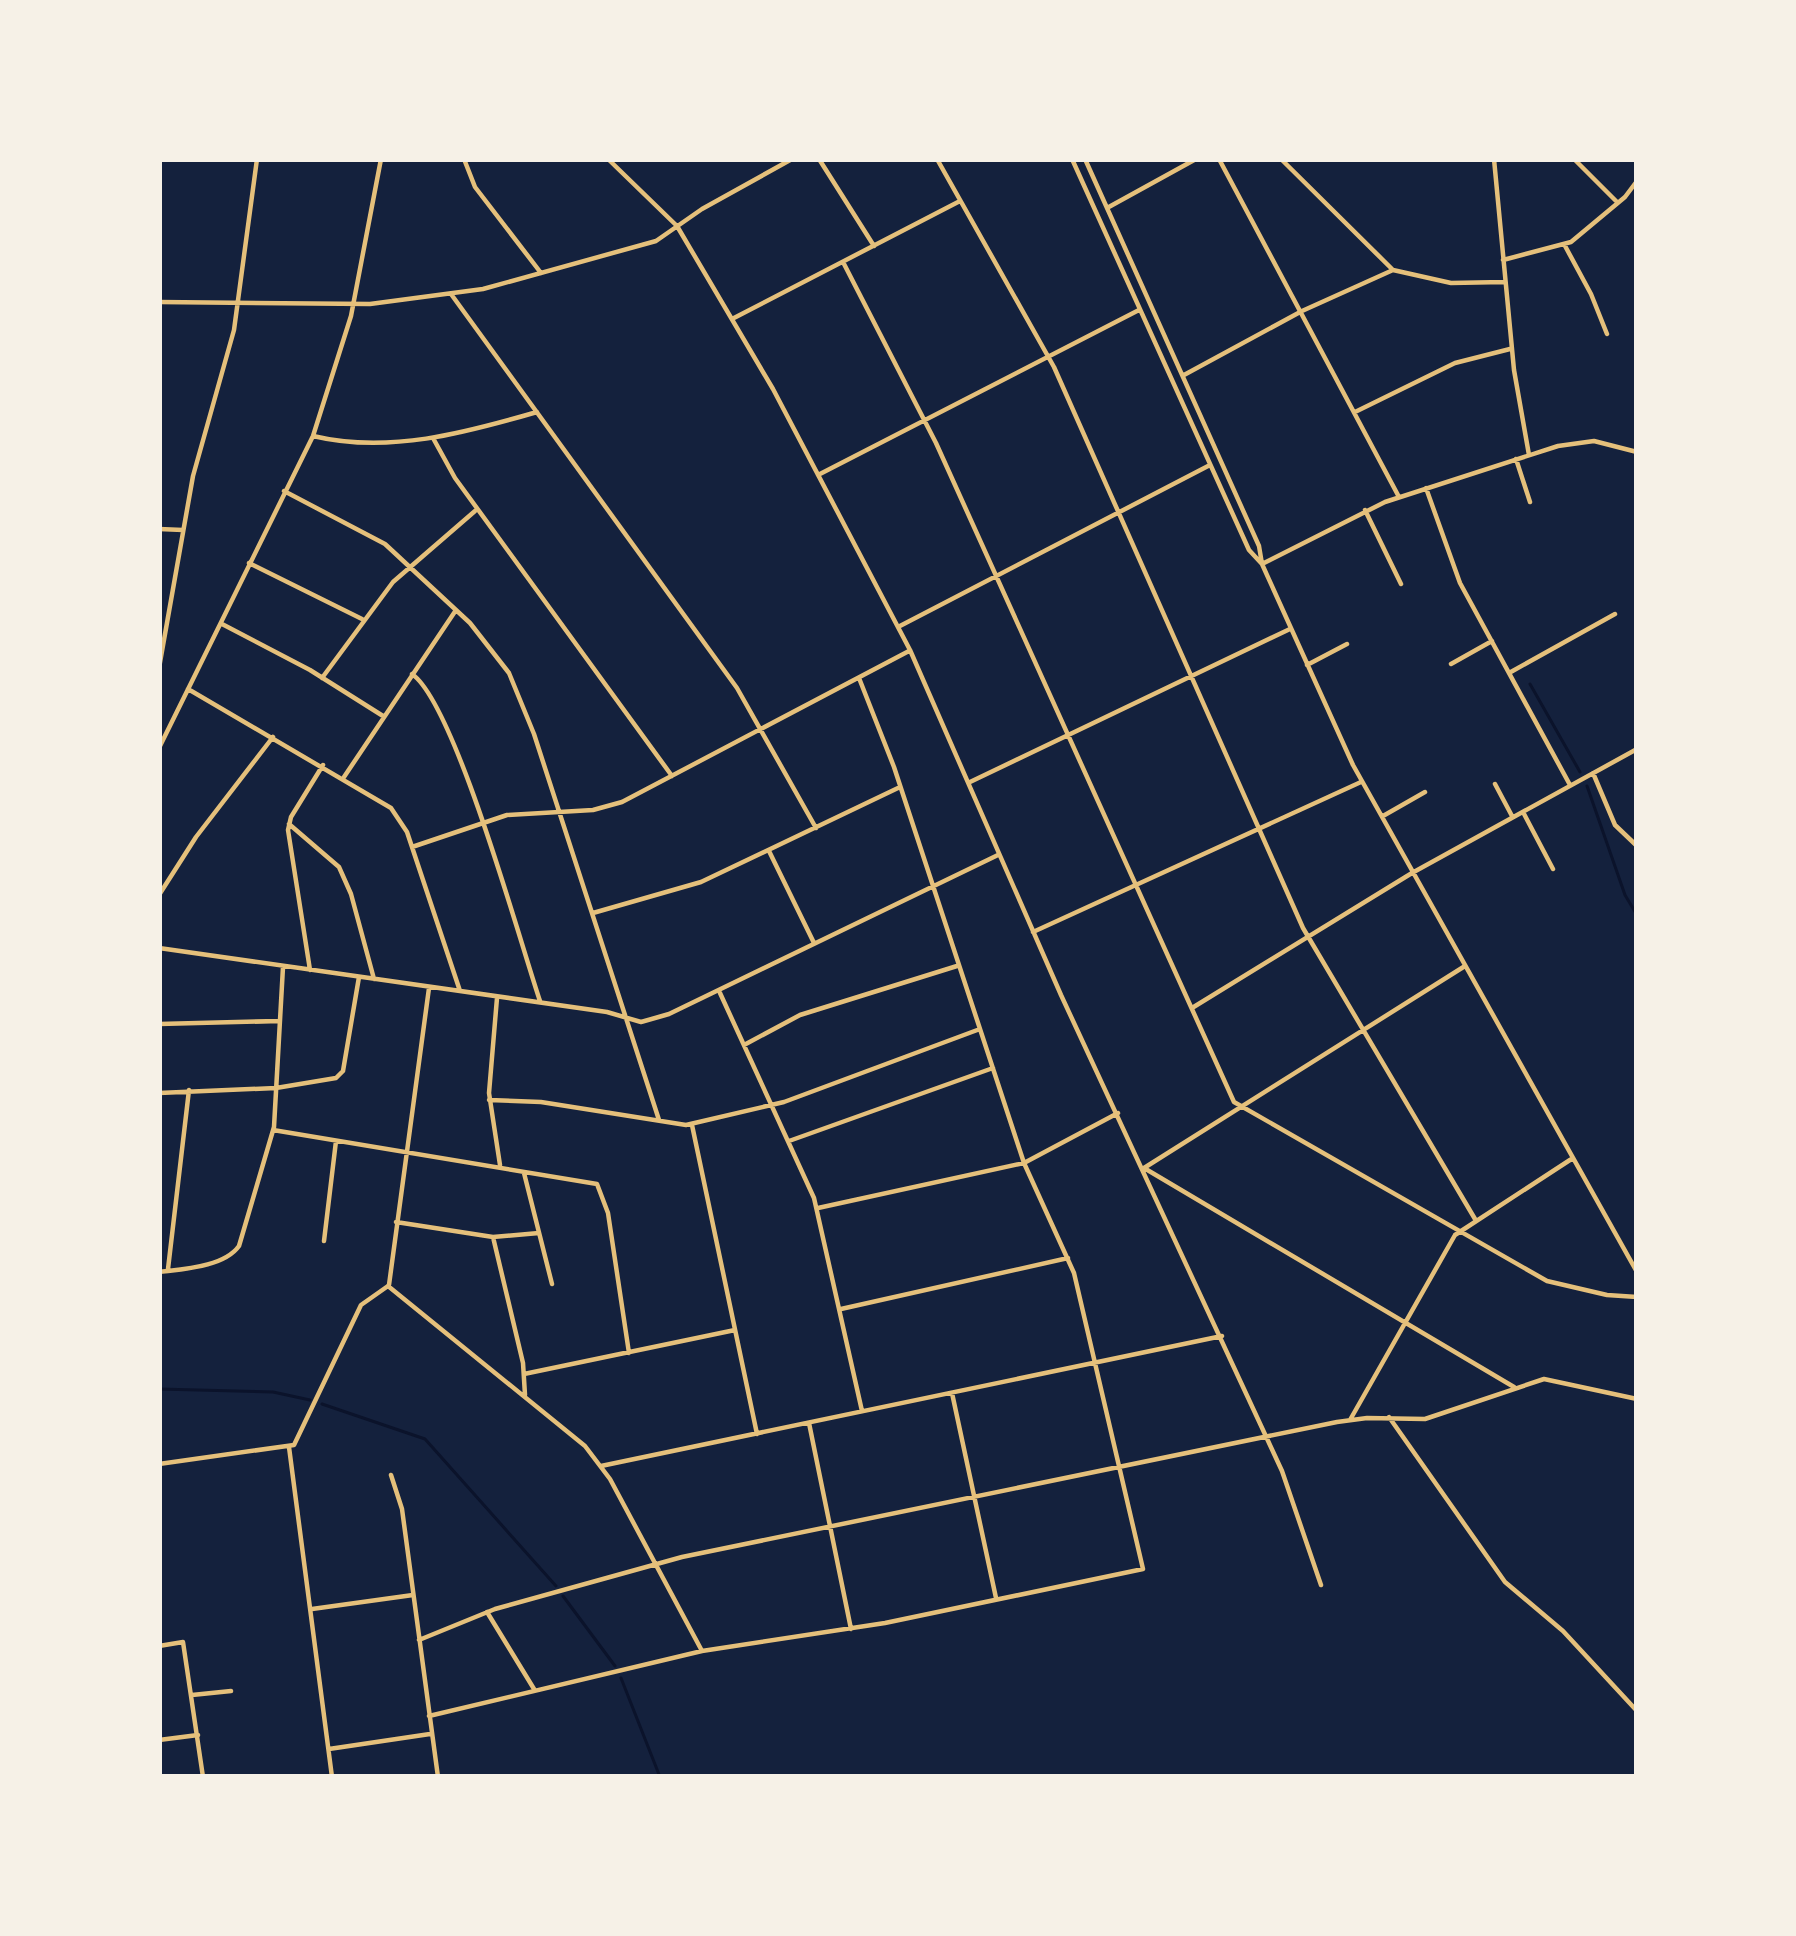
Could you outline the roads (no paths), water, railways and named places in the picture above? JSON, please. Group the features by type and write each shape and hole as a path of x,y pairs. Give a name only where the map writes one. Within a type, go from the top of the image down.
{"street":[{"path":"159,668 193,476 227,361 257,159"},
{"path":"159,748 313,436 353,304 381,159"},
{"path":"464,159 475,187 542,275"},
{"path":"608,159 676,226 732,319 910,650 1033,932 1268,1437 1321,1586"},
{"path":"159,302 353,304 452,294 542,275 656,241 791,159"},
{"path":"819,159 874,246"},
{"path":"937,159 1048,356 1309,938 1475,1219"},
{"path":"1072,159 1249,550 1262,564"},
{"path":"1085,159 1362,782 1637,1272"},
{"path":"1107,208 1196,159"},
{"path":"1219,159 1399,497"},
{"path":"1281,159 1394,270 1451,283 1505,282"},
{"path":"1494,159 1511,349 1529,455"},
{"path":"1574,159 1618,203"},
{"path":"1503,260 1564,244 1618,203 1637,181"},
{"path":"732,319 960,201"},
{"path":"1564,244 1592,294 1606,334"},
{"path":"843,262 997,575 1233,1100 1553,1284 1637,1297"},
{"path":"1183,376 1301,310 1394,270"},
{"path":"452,294 710,650 762,729 816,828"},
{"path":"818,475 1140,309"},
{"path":"1354,412 1468,357 1511,349"},
{"path":"313,436 343,442 433,438 537,412"},
{"path":"433,438 445,464 672,777"},
{"path":"1262,564 1364,510 1529,455 1581,440 1637,451"},
{"path":"1516,459 1530,502"},
{"path":"898,627 1210,465"},
{"path":"1426,488 1455,571 1571,786"},
{"path":"284,491 377,539 409,565 491,646 509,674 560,812 658,1120"},
{"path":"322,678 409,565 477,509"},
{"path":"1364,510 1401,584"},
{"path":"159,529 183,530"},
{"path":"249,562 364,620"},
{"path":"344,777 456,610"},
{"path":"1509,673 1615,614"},
{"path":"220,623 383,716"},
{"path":"970,782 1291,629"},
{"path":"1450,664 1492,641"},
{"path":"1307,665 1347,644"},
{"path":"412,847 481,822 531,812 607,807 910,650"},
{"path":"412,674 430,691 445,721 541,1004"},
{"path":"429,1716 702,1651 851,1629 1144,1569 1098,1363 1068,1258 1024,1163 900,787 859,678"},
{"path":"188,689 391,808 412,847 460,992"},
{"path":"159,895 196,837 273,736"},
{"path":"1192,1008 1412,873 1637,749"},
{"path":"310,970 289,824 323,766"},
{"path":"1593,773 1615,824 1637,846"},
{"path":"1033,932 1362,782"},
{"path":"1495,784 1513,818"},
{"path":"593,913 688,887 900,787"},
{"path":"1381,817 1425,792"},
{"path":"1523,812 1553,869"},
{"path":"289,824 339,867 374,979"},
{"path":"769,851 814,943"},
{"path":"159,948 641,1022 719,992 1000,854"},
{"path":"744,1045 800,1015 958,965"},
{"path":"1144,1168 1465,965"},
{"path":"189,1090 163,1271 220,1260 236,1252 273,1130 284,967"},
{"path":"159,1093 276,1088 329,1080 341,1073 359,977"},
{"path":"159,1464 289,1447 299,1440 361,1305 388,1286 429,988"},
{"path":"719,992 818,1208 862,1411"},
{"path":"497,998 489,1100 500,1168"},
{"path":"159,1024 280,1021"},
{"path":"489,1100 541,1102 692,1125 772,1105 980,1029"},
{"path":"789,1142 993,1068"},
{"path":"818,1208 1024,1163 1118,1113"},
{"path":"692,1125 757,1434"},
{"path":"273,1130 593,1182 602,1191 629,1353"},
{"path":"325,1240 336,1141"},
{"path":"1350,1420 1458,1232 1574,1158"},
{"path":"1144,1168 1514,1388"},
{"path":"523,1171 552,1284"},
{"path":"396,1222 493,1237 539,1233"},
{"path":"493,1237 525,1395"},
{"path":"841,1309 1068,1258"},
{"path":"388,1286 568,1429 601,1466 702,1651"},
{"path":"524,1374 735,1330"},
{"path":"601,1466 1222,1336"},
{"path":"419,1640 487,1612 655,1564 1350,1420 1429,1418 1552,1380 1637,1399"},
{"path":"952,1393 997,1601"},
{"path":"1389,1417 1505,1582 1563,1631 1637,1711"},
{"path":"809,1423 851,1629"},
{"path":"289,1447 332,1777"},
{"path":"391,1475 402,1509 438,1777"},
{"path":"311,1609 413,1594"},
{"path":"487,1612 535,1692"},
{"path":"159,1646 183,1642 203,1777"},
{"path":"192,1695 231,1690"},
{"path":"329,1749 431,1734"},
{"path":"159,1740 198,1736"}],"waterway":[{"path":"1530,684 1580,772"},
{"path":"1587,786 1625,895 1637,915"},
{"path":"159,1389 273,1392 310,1400"},
{"path":"322,1404 425,1439 556,1586"},
{"path":"563,1596 615,1666"},
{"path":"621,1678 660,1777"}]}
